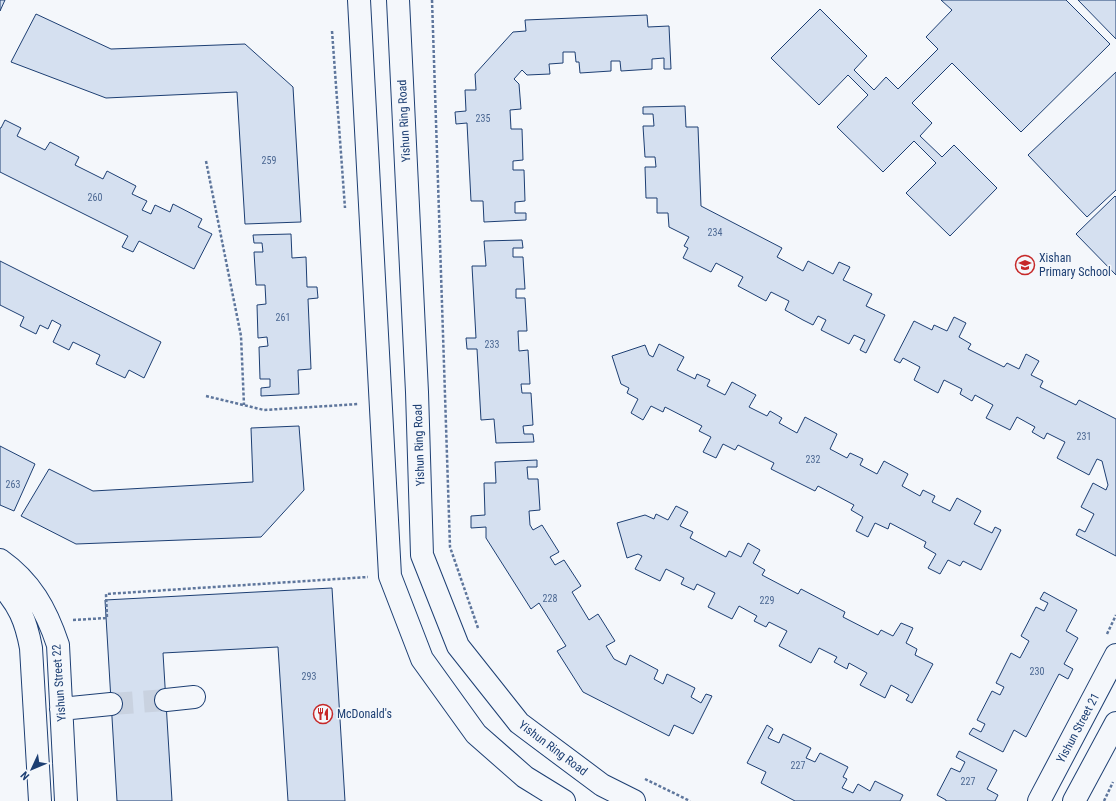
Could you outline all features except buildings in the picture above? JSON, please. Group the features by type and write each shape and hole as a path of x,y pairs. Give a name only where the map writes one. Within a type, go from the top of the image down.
{"main road":[{"path":"359,0 390,576 422,660 476,734 525,777 564,801"},
{"name":"Yishun Ring Road","path":"398,0 417,384 422,555 458,646 519,723 602,785 634,801"},
{"name":"Yishun Street 22","path":"0,560 10,567 26,583 41,604 58,645 66,801"},
{"path":"0,584 12,597 28,629 31,648 40,801"},
{"name":"Yishun Street 21","path":"1039,801 1116,654"},
{"path":"166,700 194,697"},
{"path":"61,709 111,704"},
{"path":"1074,801 1116,723"}],"path":[{"path":"432,0 450,547 480,634"},
{"path":"206,161 241,336 244,405"},
{"path":"206,396 264,410 360,404"},
{"path":"69,620 107,618 106,594 373,577"},
{"path":"643,778 690,801"},
{"path":"1104,801 1113,782"}],"tunnel":[{"path":"111,704 166,700"}],"place":[{"name":"Xishan Primary School","path":"1025,265"},
{"name":"McDonald's","path":"323,714"}]}
